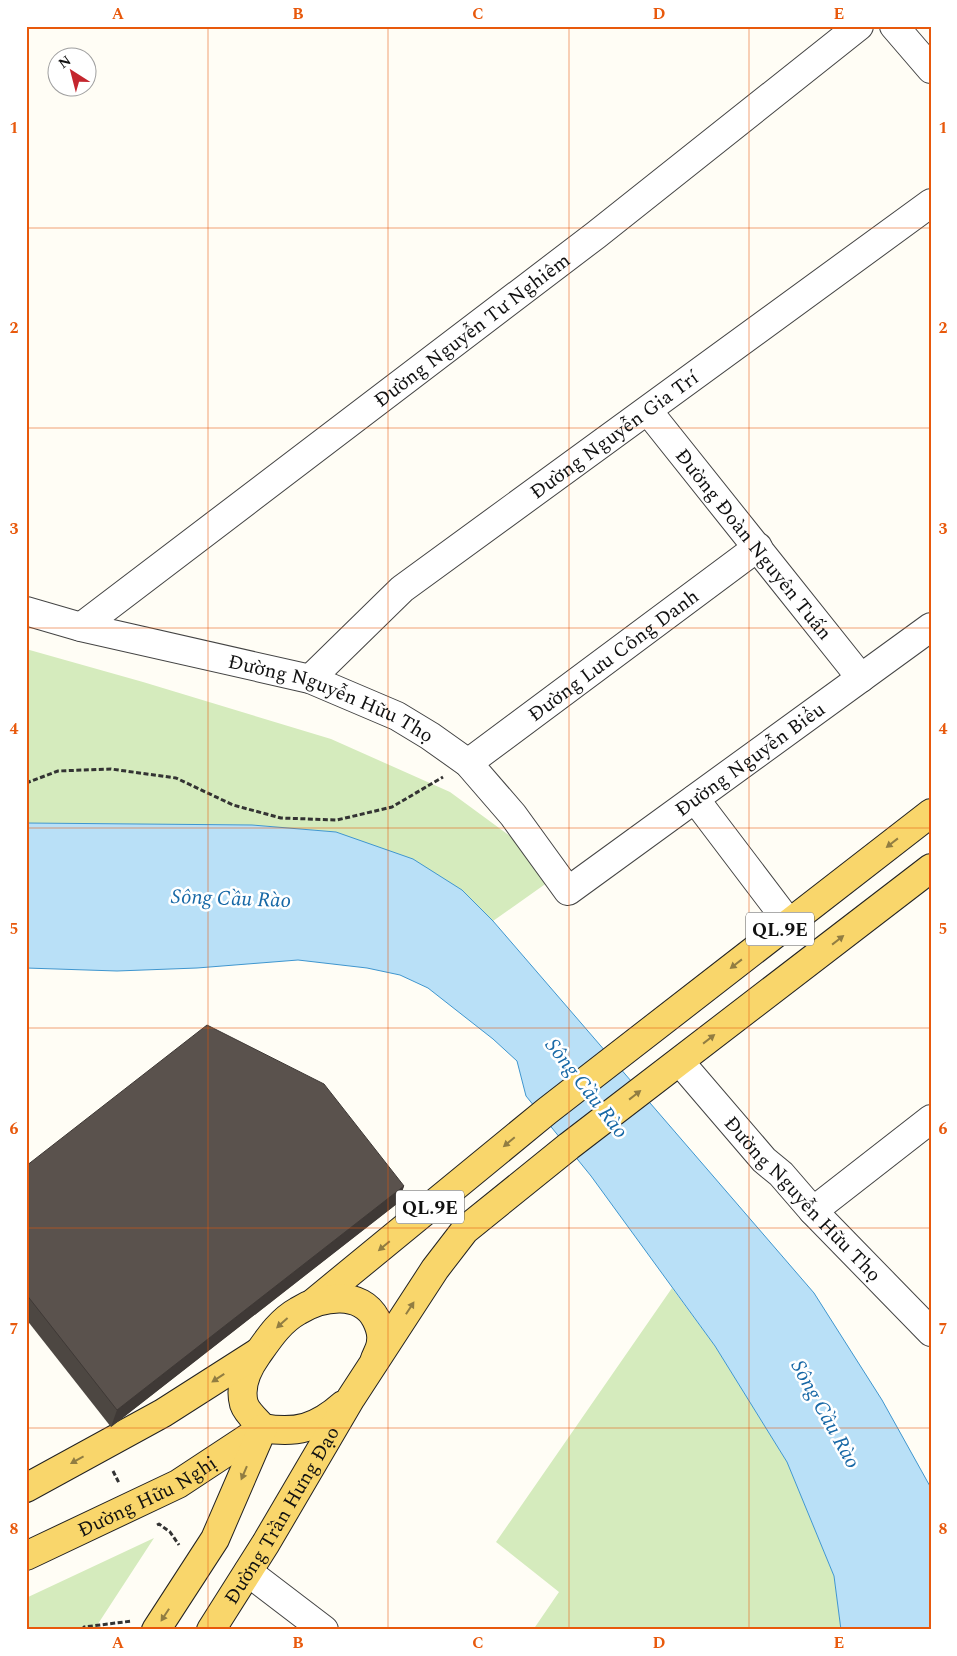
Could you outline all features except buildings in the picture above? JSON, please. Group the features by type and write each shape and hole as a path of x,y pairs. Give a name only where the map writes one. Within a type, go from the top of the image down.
{"main road":[{"name":"Đường Trần Hưng Đạo","path":"350,1398 338,1410 320,1422 301,1429 282,1431 263,1428 245,1406 242,1394 248,1368 270,1335 282,1322 314,1303 630,1045 931,813"},
{"name":"QL.9E","path":"680,1062 931,868"},
{"name":"Đường Trần Hưng Đạo","path":"211,1630 248,1572 350,1398 435,1269 465,1230 569,1146 680,1062"},
{"name":"Đường Trần Hưng Đạo","path":"314,1303 342,1298 363,1304 372,1313 379,1325 381,1341 374,1363"},
{"path":"26,1488 163,1413 259,1352"},
{"path":"144,1627 215,1539 263,1428"},
{"name":"Đường Hữu Nghị","path":"26,1556 178,1484 263,1428"}],"street":[{"name":"Đường Nguyễn Tư Nghiêm","path":"81,627 596,235 859,26"},
{"path":"894,26 931,69"},
{"name":"Đường Nguyễn Gia Trí","path":"310,679 402,590 931,203"},
{"name":"Đường Đoàn Nguyên Tuấn","path":"648,411 861,678"},
{"name":"Đường Lưu Công Danh","path":"468,763 758,547"},
{"name":"Đường Nguyễn Hữu Thọ","path":"26,612 81,627 310,679 396,716 430,736 468,763 513,814 568,891"},
{"name":"Đường Nguyễn Biểu","path":"568,891 931,627"},
{"path":"695,799 789,923"},
{"name":"Đường Nguyễn Hữu Thọ","path":"680,1062 764,1160 781,1174 813,1211 931,1332"},
{"path":"813,1211 931,1119"},
{"path":"248,1572 324,1630"}],"path":[{"path":"26,782 58,771 111,769 176,778 232,805 281,818 337,820 392,807 468,763"},
{"path":"150,1526 159,1524 170,1532 179,1546"},
{"path":"82,1630 84,1627 135,1620 144,1627"}],"green space":[{"path":"26,649 331,739 450,792 510,836 551,880 493,921 462,890 336,832 252,825 26,823"},
{"path":"672,1288 715,1346 787,1462 834,1576 841,1630 533,1630 559,1592 496,1542"},
{"path":"154,1538 94,1630 26,1630 26,1598"}],"water":[{"name":"Sông Cầu Rào","path":"26,823 252,825 336,832 413,859 462,890 493,921 814,1293 882,1400 931,1488 931,1630 841,1630 834,1576 787,1462 715,1346 591,1176 526,1096 517,1061 493,1039 428,988 400,975 367,968 298,960 197,968 117,971 26,968"}]}
